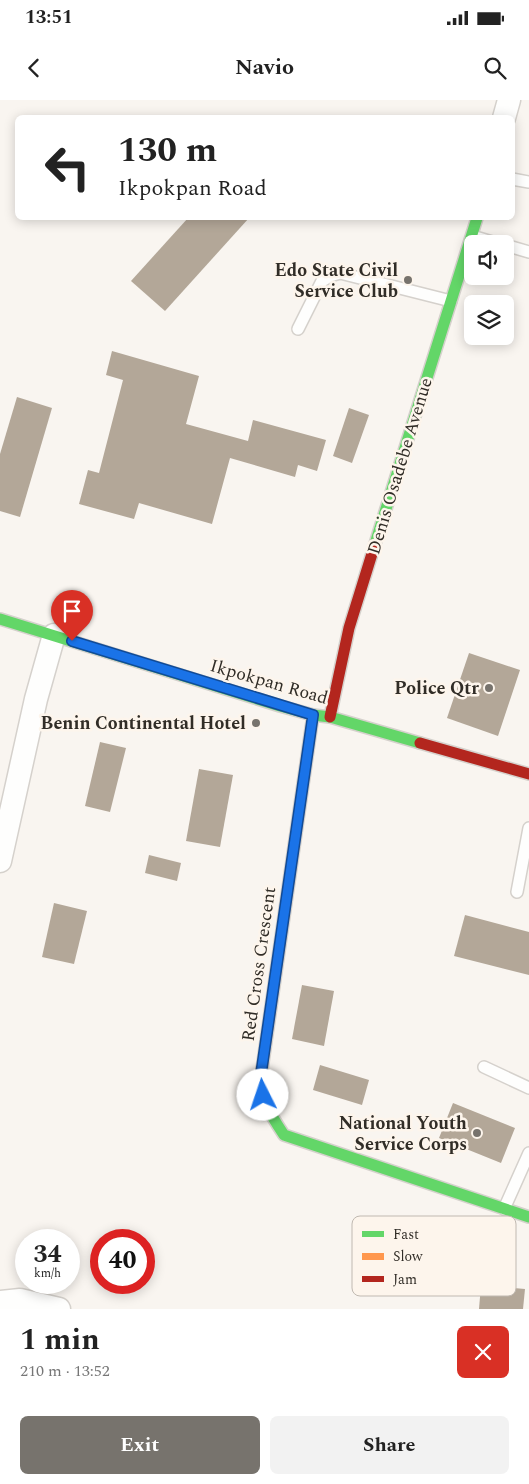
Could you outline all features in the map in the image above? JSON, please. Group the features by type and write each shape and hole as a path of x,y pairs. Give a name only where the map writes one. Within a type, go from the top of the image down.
{"street":[{"path":"505,115 509,100"},
{"name":"Denis Osadebe Avenue","path":"472,235 476,220"},
{"name":"Denis Osadebe Avenue","path":"330,717 349,628 464,261"},
{"name":"Ikpokpan Road","path":"0,619 313,715 330,717 529,774"},
{"path":"0,861 36,699 54,635"},
{"name":"Red Cross Crescent","path":"313,715 260,1081 267,1109 284,1135 529,1217"},
{"path":"0,1302 20,1300 59,1309"}],"lane":[{"path":"515,180 529,182"},
{"path":"514,248 529,252"},
{"path":"298,329 322,282 330,276 340,273 451,301"},
{"path":"517,892 529,828"},
{"path":"484,1067 529,1088"},
{"path":"504,1209 529,1153"}],"building":[{"path":"186,220 247,220 165,311 131,281"},
{"path":"112,351 199,376 186,424 248,441 253,420 326,440 317,471 298,465 295,477 230,458 212,524 139,503 134,519 79,504 88,470 99,473 123,380 106,375"},
{"path":"17,397 52,408 20,517 0,511 0,454"},
{"path":"349,408 369,415 352,463 333,456"},
{"path":"469,653 520,670 498,736 447,718"},
{"path":"100,742 126,748 110,812 85,806"},
{"path":"199,769 233,775 220,847 186,841"},
{"path":"149,855 181,863 177,881 145,873"},
{"path":"54,903 87,911 74,964 42,957"},
{"path":"465,915 529,932 529,975 454,956"},
{"path":"302,985 334,991 324,1046 292,1039"},
{"path":"320,1065 369,1080 362,1105 313,1090"},
{"name":"National Youth Service Corps","path":"453,1103 515,1128 501,1163 439,1138"},
{"path":"516,1288 525,1289 523,1309 479,1309 480,1296 516,1296"}],"traffic: fast":[{"path":"375,544 476,220"},
{"path":"0,619 280,706 313,715 330,717 420,743"},
{"path":"262,1069 262,1088 266,1104 284,1135 529,1217"}],"traffic: slow":[{"path":"262,1069 313,715"}],"traffic: jam":[{"path":"330,717 349,628 375,544"},
{"path":"420,743 529,774"}],"place":[{"name":"Edo State Civil Service Club","path":"408,280"},
{"name":"Police Qtr","path":"489,688"},
{"name":"Benin Continental Hotel","path":"256,723"},
{"name":"National Youth Service Corps","path":"477,1133"}],"route":[{"path":"72,641 313,715 260,1081 263,1095"}]}
